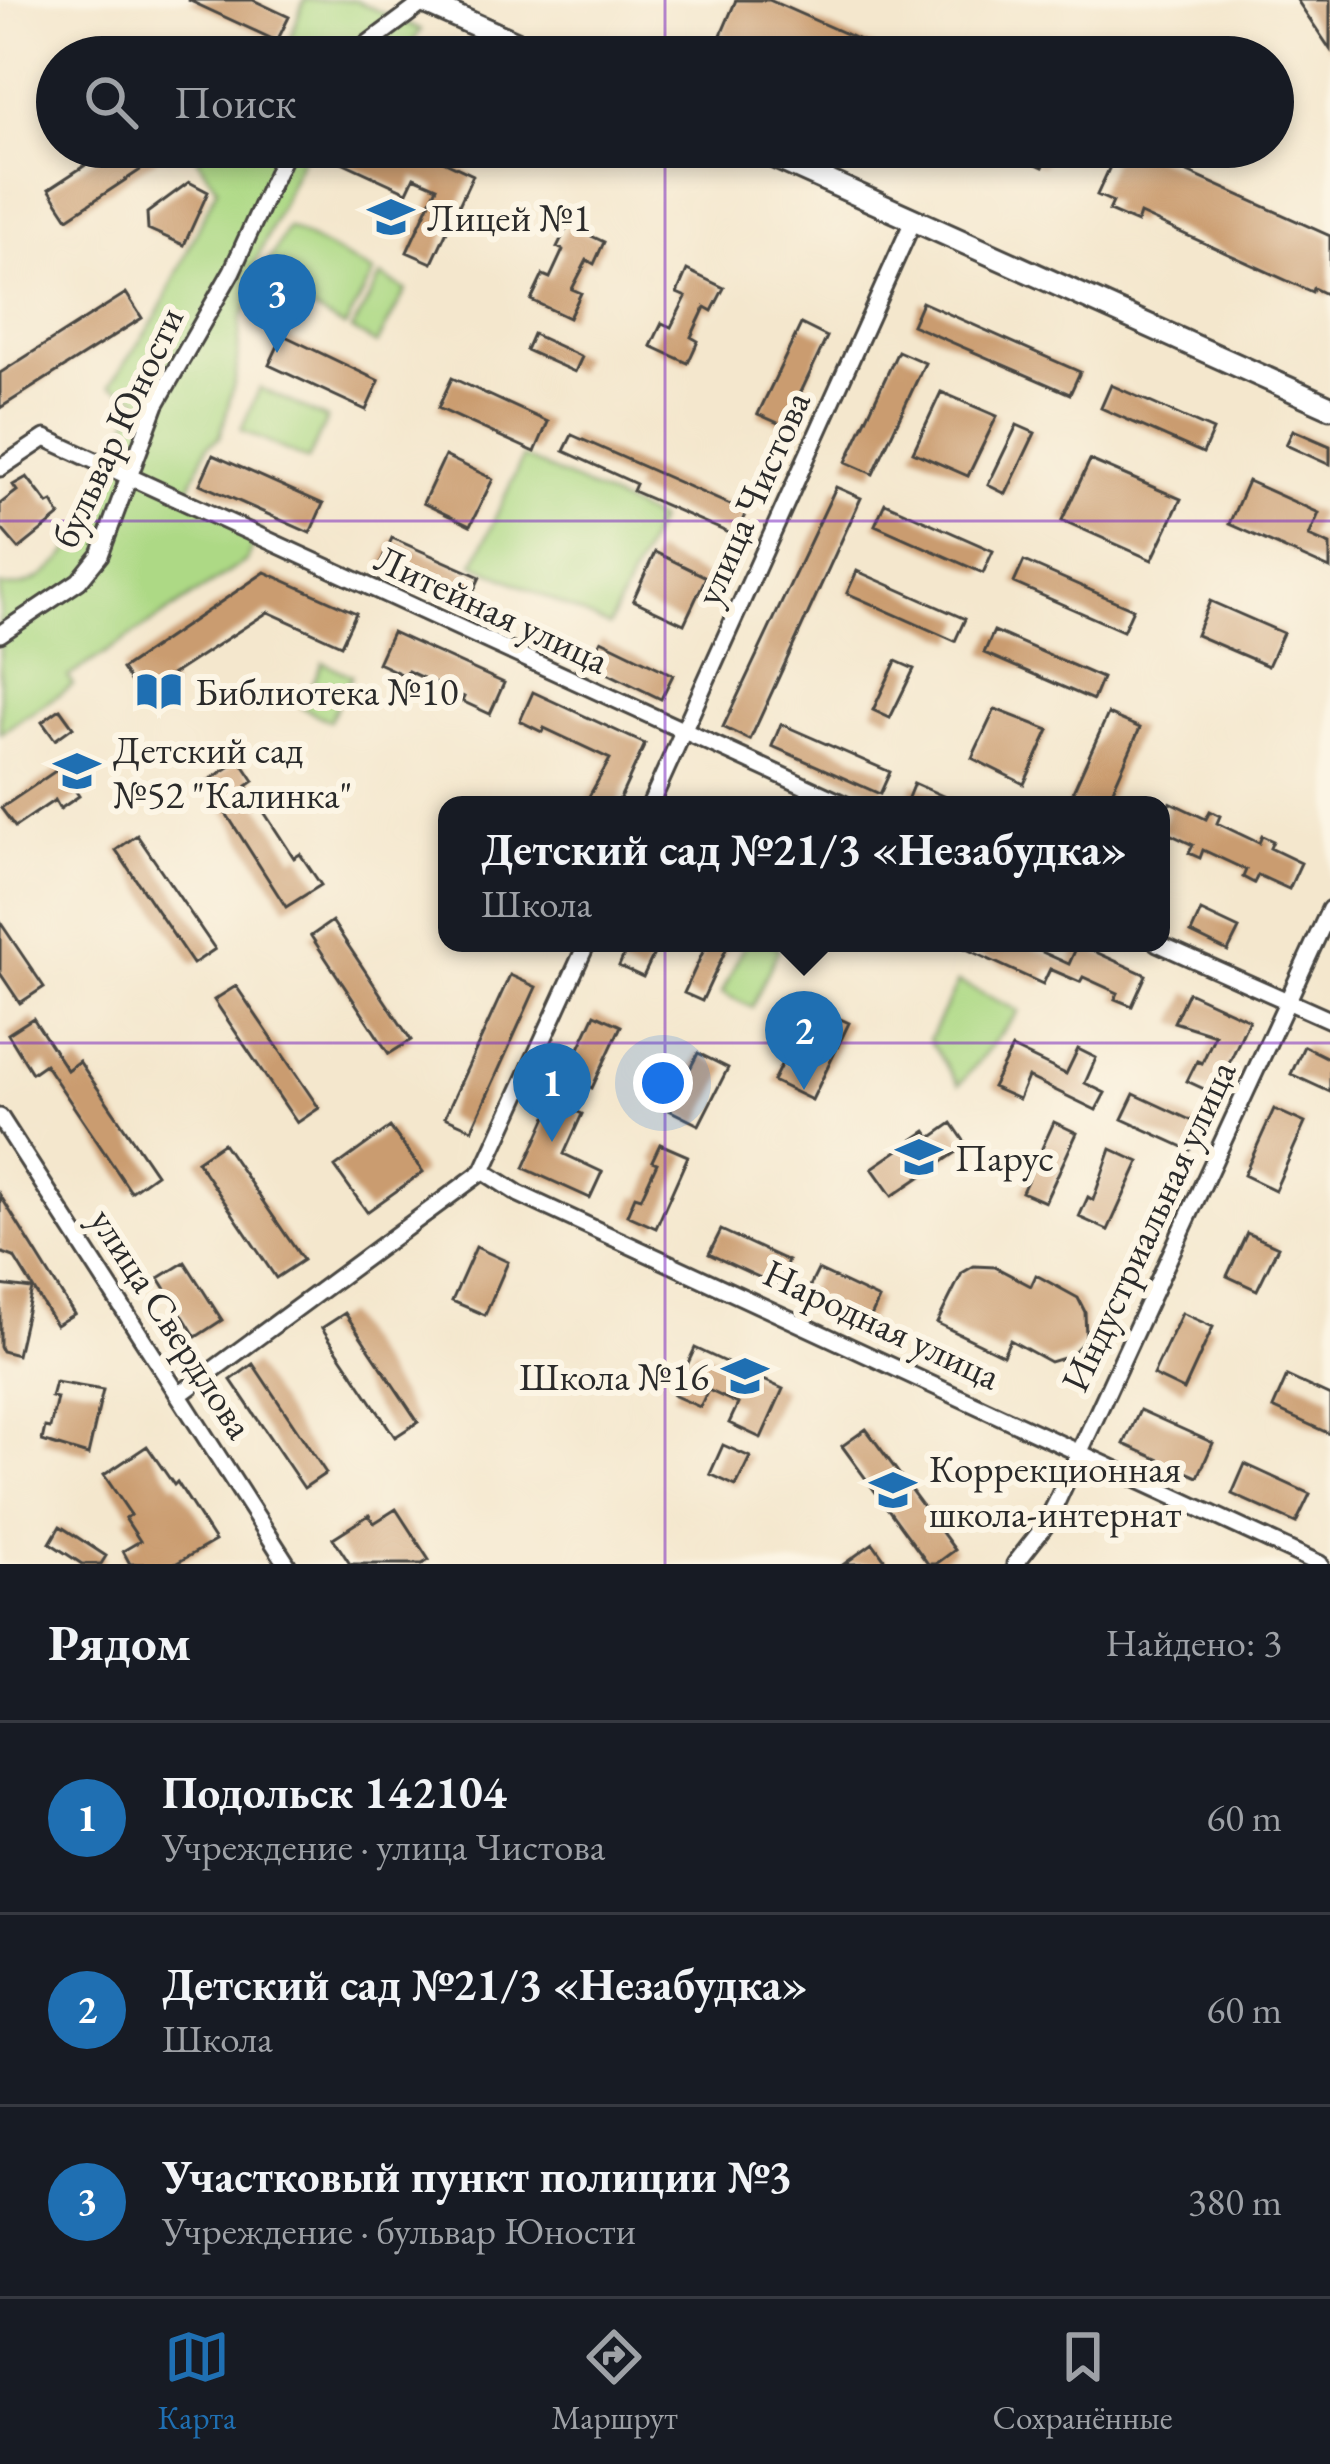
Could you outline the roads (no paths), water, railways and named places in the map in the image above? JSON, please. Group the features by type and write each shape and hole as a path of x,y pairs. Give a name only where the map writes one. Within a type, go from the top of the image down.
{"main road":[{"path":"422,1 501,36"},
{"path":"799,168 1330,407"}],"street":[{"path":"377,36 422,1"},
{"name":"бульвар Юности","path":"0,634 79,581 100,555 156,404 226,281 278,168"},
{"name":"улица Чистова","path":"654,796 914,219"},
{"name":"Литейная улица","path":"0,468 45,438 826,796"},
{"name":"Индустриальная улица","path":"1015,1564 1044,1527 1081,1452 1330,909"},
{"path":"1170,949 1330,1020"},
{"path":"178,1395 483,1172 583,952"},
{"name":"улица Свердлова","path":"0,1118 287,1564"},
{"name":"Народная улица","path":"483,1172 519,1195 1320,1564"}],"place":[{"name":"Лицей №1","path":"391,217"},
{"name":"Участковый пункт полиции №3","path":"277,353"},
{"name":"Библиотека №10","path":"159,691"},
{"name":"Детский сад №52 \"Калинка\"","path":"77,771"},
{"name":"Детский сад №21/3 «Незабудка»","path":"804,1090"},
{"name":"Подольск 142104","path":"552,1142"},
{"name":"Парус","path":"919,1157"},
{"name":"Школа №16","path":"745,1376"},
{"name":"Коррекционная школа-интернат","path":"893,1490"}]}
